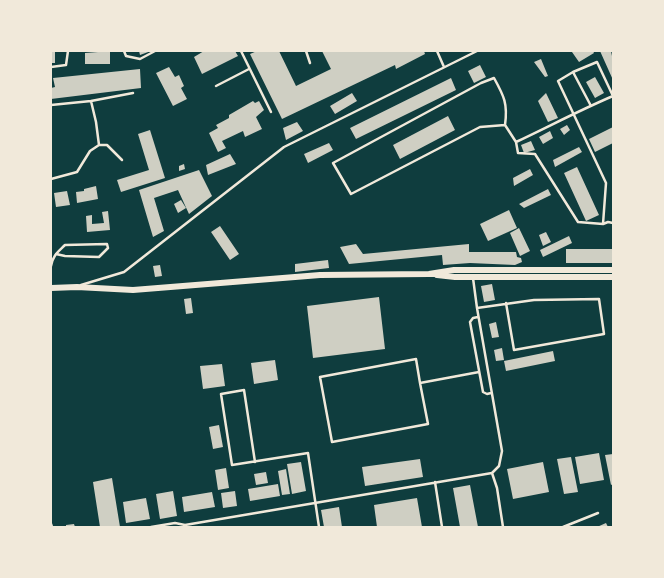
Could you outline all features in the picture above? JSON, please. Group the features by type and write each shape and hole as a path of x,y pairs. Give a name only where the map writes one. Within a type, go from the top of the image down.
{"street":[{"path":"429,274 454,270 613,270"},
{"path":"51,288 77,287 133,290 320,275 429,274 455,277 613,277"}],"lane":[{"path":"51,67 66,66 68,51"},
{"path":"124,51 126,56 140,59 155,51"},
{"path":"241,51 271,112"},
{"path":"306,51 310,63"},
{"path":"437,51 444,67"},
{"path":"77,287 124,272 284,147 477,51"},
{"path":"516,142 573,115 591,106 613,96 597,62 573,72 558,81 573,115 606,183 603,224"},
{"path":"216,86 249,69"},
{"path":"573,72 591,106"},
{"path":"505,125 480,127 351,194 333,163 481,83 494,78 502,92 507,110 505,125 516,142 518,153 535,154 578,222 603,224 608,222 613,223"},
{"path":"51,105 91,102 133,93"},
{"path":"91,102 96,122 99,145"},
{"path":"51,179 77,172 90,151 99,145 107,145 122,160"},
{"path":"51,266 52,258 56,254 65,245 107,244 108,248 99,257 65,256 56,254"},
{"path":"151,527 174,523 185,525 492,473 500,466 502,451 478,316 473,277"},
{"path":"477,308 534,300 599,299 604,334 514,350 506,304"},
{"path":"478,316 473,318 470,322 483,392 487,394 491,393"},
{"path":"416,359 420,383 428,424 332,442 320,377 416,359"},
{"path":"420,383 479,372"},
{"path":"255,462 244,390 221,394 232,465 255,462 308,453 319,527"},
{"path":"492,473 497,488 503,527"},
{"path":"435,482 442,527"},
{"path":"563,527 598,513"}],"building":[{"path":"51,51 55,51 55,63 51,63"},
{"path":"110,51 110,64 85,64 85,53"},
{"path":"139,51 151,51 140,55"},
{"path":"204,51 235,51 238,56 202,74 194,57"},
{"path":"257,51 279,51 296,86 331,69 322,51 424,51 425,54 396,69 395,65 282,119 250,54"},
{"path":"593,51 594,53 579,62 572,52"},
{"path":"600,51 611,51 613,61 613,80"},
{"path":"541,59 548,76 545,77 534,62"},
{"path":"480,65 486,77 474,83 468,71"},
{"path":"169,67 175,77 179,75 184,86 181,88 187,99 173,106 156,73"},
{"path":"140,69 141,88 51,99 51,88 55,87 53,78"},
{"path":"595,77 604,93 595,98 586,82"},
{"path":"451,78 456,90 356,139 350,128"},
{"path":"352,93 357,101 335,114 330,106"},
{"path":"546,93 558,118 548,122 538,101"},
{"path":"253,101 255,103 259,101 264,110 256,117 262,129 245,137 243,131 222,141 226,148 218,152 209,133 218,128 216,125 229,118 229,115"},
{"path":"448,116 455,130 400,159 393,145"},
{"path":"297,122 303,131 286,140 283,128"},
{"path":"567,125 570,130 564,135 560,129"},
{"path":"613,127 613,143 595,152 589,139"},
{"path":"150,130 165,178 121,192 117,180 149,170 138,134"},
{"path":"550,131 553,138 543,144 539,137"},
{"path":"531,141 535,150 524,153 521,145"},
{"path":"329,143 333,150 308,163 304,154"},
{"path":"579,147 582,152 555,167 553,160"},
{"path":"230,154 236,164 208,175 206,165"},
{"path":"184,164 185,169 179,171 179,166"},
{"path":"577,167 599,215 586,221 564,173"},
{"path":"530,169 533,175 514,186 513,178"},
{"path":"199,170 212,196 189,214 178,190 154,198 164,231 153,237 139,190"},
{"path":"96,186 98,199 77,203 76,192 84,191 84,189"},
{"path":"548,189 551,195 524,208 519,204"},
{"path":"67,191 70,205 56,207 54,193"},
{"path":"181,200 186,208 178,213 174,204"},
{"path":"509,210 517,228 488,241 480,224"},
{"path":"108,211 110,230 87,232 86,216 92,215 92,224 104,223 102,212"},
{"path":"220,226 239,254 230,260 211,232"},
{"path":"519,228 530,251 520,256 510,233"},
{"path":"546,232 551,242 543,246 539,235"},
{"path":"569,236 572,243 543,257 540,250"},
{"path":"356,244 363,254 469,244 469,252 516,252 517,257 521,258 522,262 515,265 470,263 443,265 442,255 349,264 340,247"},
{"path":"566,249 613,249 613,263 566,263"},
{"path":"328,260 329,268 295,272 295,264"},
{"path":"160,265 162,276 155,277 153,266"},
{"path":"492,284 495,300 484,302 481,286"},
{"path":"379,297 385,349 313,358 307,306"},
{"path":"191,298 193,313 186,314 184,299"},
{"path":"496,322 499,337 492,338 489,324"},
{"path":"502,348 504,360 496,361 494,350"},
{"path":"553,351 555,361 506,371 504,361"},
{"path":"275,360 278,380 254,384 251,363"},
{"path":"222,364 225,386 203,389 200,366"},
{"path":"219,425 223,447 213,449 209,427"},
{"path":"599,453 604,480 580,484 575,457"},
{"path":"613,454 613,484 611,485 605,455"},
{"path":"571,457 578,492 564,494 557,459"},
{"path":"420,459 423,477 365,486 362,467"},
{"path":"301,462 306,491 292,494 287,464"},
{"path":"543,462 549,492 513,499 507,469"},
{"path":"226,468 229,488 218,490 215,470"},
{"path":"286,469 290,494 282,495 278,471"},
{"path":"266,472 268,483 256,485 254,474"},
{"path":"112,478 120,527 100,527 93,482"},
{"path":"278,484 280,496 250,501 248,489"},
{"path":"470,485 478,527 460,527 453,488"},
{"path":"173,491 177,516 160,519 156,494"},
{"path":"235,491 237,506 223,508 221,493"},
{"path":"212,492 215,507 184,512 182,497"},
{"path":"146,498 150,519 126,523 123,502"},
{"path":"417,498 422,527 377,527 374,505"},
{"path":"339,507 342,527 324,527 321,510"},
{"path":"606,523 608,527 597,527"},
{"path":"74,524 75,527 66,527 66,525"}]}
